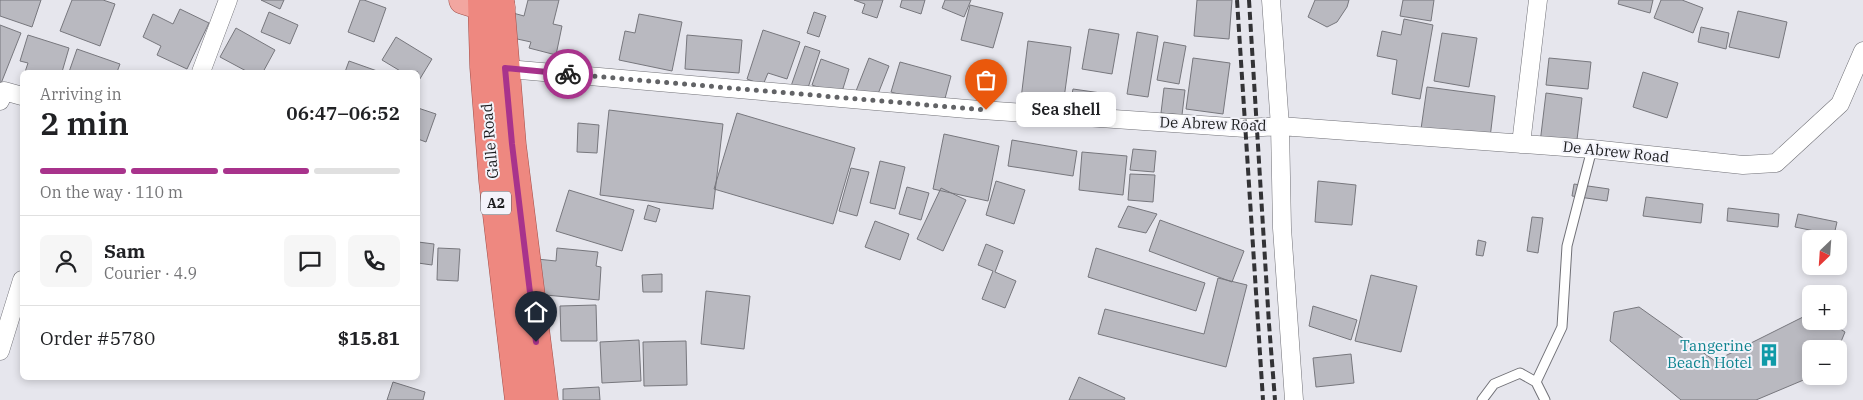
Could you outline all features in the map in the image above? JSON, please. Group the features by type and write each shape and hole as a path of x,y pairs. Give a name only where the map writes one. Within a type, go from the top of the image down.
{"highway":[{"name":"Galle Road","path":"486,3 494,68 513,154 544,400"},
{"name":"Galle Road","path":"494,68 493,181 519,400"}],"street":[{"path":"202,70 228,0"},
{"path":"1271,0 1280,126 1282,228 1294,400"},
{"path":"1521,144 1538,0"},
{"name":"De Abrew Road","path":"494,68 966,109 1245,128 1280,126 1592,149 1743,165 1776,163 1840,104 1863,51"},
{"path":"0,101 4,91 20,95"},
{"path":"0,351 20,286"}],"lane":[{"path":"1536,382 1562,327 1567,246 1592,149"},
{"path":"1482,400 1494,384 1520,373 1536,382 1545,400"}],"building":[{"path":"0,0 41,0 32,27 0,16"},
{"path":"72,0 103,0 115,4 100,46 60,31"},
{"path":"261,0 284,0 280,9"},
{"path":"360,0 386,8 374,42 348,32"},
{"path":"528,0 559,0 553,24 562,26 556,55 529,48 531,42 508,37 513,13 524,16"},
{"path":"854,0 883,0 877,18 862,13 865,4"},
{"path":"902,0 925,0 921,14 900,7"},
{"path":"945,0 971,0 964,17 942,8"},
{"path":"1197,0 1232,0 1229,39 1194,36"},
{"path":"1315,0 1349,0 1347,7 1337,22 1327,27 1308,17"},
{"path":"1403,0 1434,0 1431,21 1400,16"},
{"path":"1619,0 1653,0 1650,13 1618,4"},
{"path":"1661,0 1682,0 1703,8 1693,33 1654,18"},
{"path":"970,5 1003,13 993,48 961,40"},
{"path":"180,9 209,23 187,69 157,55 161,46 143,37 153,14 173,24"},
{"path":"1738,11 1787,22 1779,58 1729,47"},
{"path":"269,12 298,25 290,44 261,32"},
{"path":"814,12 826,16 819,37 807,33"},
{"path":"639,14 682,22 672,71 619,60 625,31 635,33"},
{"path":"1404,19 1433,25 1420,99 1392,94 1397,60 1377,56 1382,31 1401,35"},
{"path":"0,25 21,33 0,86"},
{"path":"1701,27 1729,33 1726,49 1698,42"},
{"path":"236,28 275,50 264,70 244,70 220,57"},
{"path":"1089,29 1119,34 1112,74 1082,69"},
{"path":"763,30 800,42 787,79 768,73 763,85 747,79"},
{"path":"1137,32 1158,36 1148,97 1127,94"},
{"path":"1442,33 1477,38 1469,87 1434,81"},
{"path":"28,35 69,48 63,70 26,70 28,63 20,61"},
{"path":"687,35 742,40 739,73 685,69"},
{"path":"396,37 432,59 420,79 420,70 399,70 382,60"},
{"path":"1028,41 1071,47 1062,113 1020,107"},
{"path":"1164,42 1186,46 1179,84 1157,80"},
{"path":"805,46 820,51 806,94 790,89"},
{"path":"77,49 120,64 118,70 70,70"},
{"path":"869,58 889,66 876,99 856,91"},
{"path":"1193,58 1230,63 1223,114 1186,109"},
{"path":"1549,58 1591,62 1588,89 1546,85"},
{"path":"821,59 849,69 841,95 812,85"},
{"path":"349,61 374,70 346,70"},
{"path":"900,62 951,76 943,106 891,92"},
{"path":"1643,72 1678,83 1667,118 1633,107"},
{"path":"1427,87 1495,96 1490,138 1421,129"},
{"path":"1164,88 1185,90 1182,115 1161,113"},
{"path":"1073,89 1108,94 1105,115 1069,109"},
{"path":"1546,93 1582,98 1576,148 1540,143"},
{"path":"420,109 436,114 426,142 420,140"},
{"path":"609,110 723,124 713,209 600,195"},
{"path":"737,113 855,148 833,224 714,189"},
{"path":"578,123 599,125 597,153 577,152"},
{"path":"944,134 999,146 988,201 933,189"},
{"path":"1012,140 1077,151 1073,176 1008,166"},
{"path":"1133,149 1156,151 1154,172 1130,170"},
{"path":"1082,152 1127,156 1123,195 1079,190"},
{"path":"880,161 905,167 895,209 870,203"},
{"path":"851,168 869,172 857,216 839,211"},
{"path":"1130,174 1155,175 1153,202 1128,200"},
{"path":"996,181 1025,190 1014,224 986,215"},
{"path":"1318,181 1356,185 1352,225 1315,222"},
{"path":"1574,184 1609,189 1607,201 1572,196"},
{"path":"907,187 929,193 921,220 899,214"},
{"path":"941,188 966,200 943,251 917,239"},
{"path":"569,190 634,210 622,251 556,231"},
{"path":"1646,197 1703,204 1701,223 1643,216"},
{"path":"648,205 660,209 656,222 644,219"},
{"path":"1128,206 1157,214 1146,233 1118,227"},
{"path":"1728,208 1779,214 1778,227 1727,221"},
{"path":"1798,214 1837,222 1835,230 1810,230 1795,227"},
{"path":"1532,217 1543,218 1538,253 1527,251"},
{"path":"1160,220 1244,251 1232,282 1149,251"},
{"path":"875,221 909,234 900,260 865,247"},
{"path":"1478,240 1486,242 1483,256 1476,255"},
{"path":"420,242 434,244 432,265 420,263"},
{"path":"986,244 1003,251 995,272 1016,281 1005,308 982,299 993,271 978,265"},
{"path":"438,248 460,249 458,281 437,280"},
{"path":"557,248 598,252 596,266 601,267 599,300 535,294 537,259 556,261"},
{"path":"1096,248 1205,283 1196,311 1088,277"},
{"path":"662,274 662,292 643,292 642,275"},
{"path":"1371,275 1417,286 1401,352 1355,341"},
{"path":"1218,278 1247,285 1226,367 1098,334 1105,309 1204,334"},
{"path":"706,291 750,296 744,349 701,344"},
{"path":"596,305 597,341 561,341 560,306"},
{"path":"1313,306 1357,320 1351,340 1309,326"},
{"name":"Tangerine Beach Hotel","path":"1639,307 1715,361 1802,318 1802,330 1842,330 1845,332 1842,340 1802,340 1802,381 1756,400 1681,400 1610,341 1614,312"},
{"path":"639,340 641,381 602,383 600,342"},
{"path":"686,341 687,385 644,386 643,342"},
{"path":"1351,354 1354,383 1316,387 1313,358"},
{"path":"1079,377 1125,398 1124,400 1069,400"},
{"path":"393,382 425,392 423,400 387,400"},
{"path":"599,387 600,400 563,400 563,389"}],"railway":[{"path":"1237,0 1263,400"},
{"path":"1249,0 1275,400"}],"way so far":[{"path":"568,74 766,90 824,98 986,110"}],"place":[{"name":"Sea shell","path":"986,110"},
{"name":"Tangerine Beach Hotel","path":"1769,355"}],"route":[{"path":"536,342 512,144 505,68 568,74"}]}
